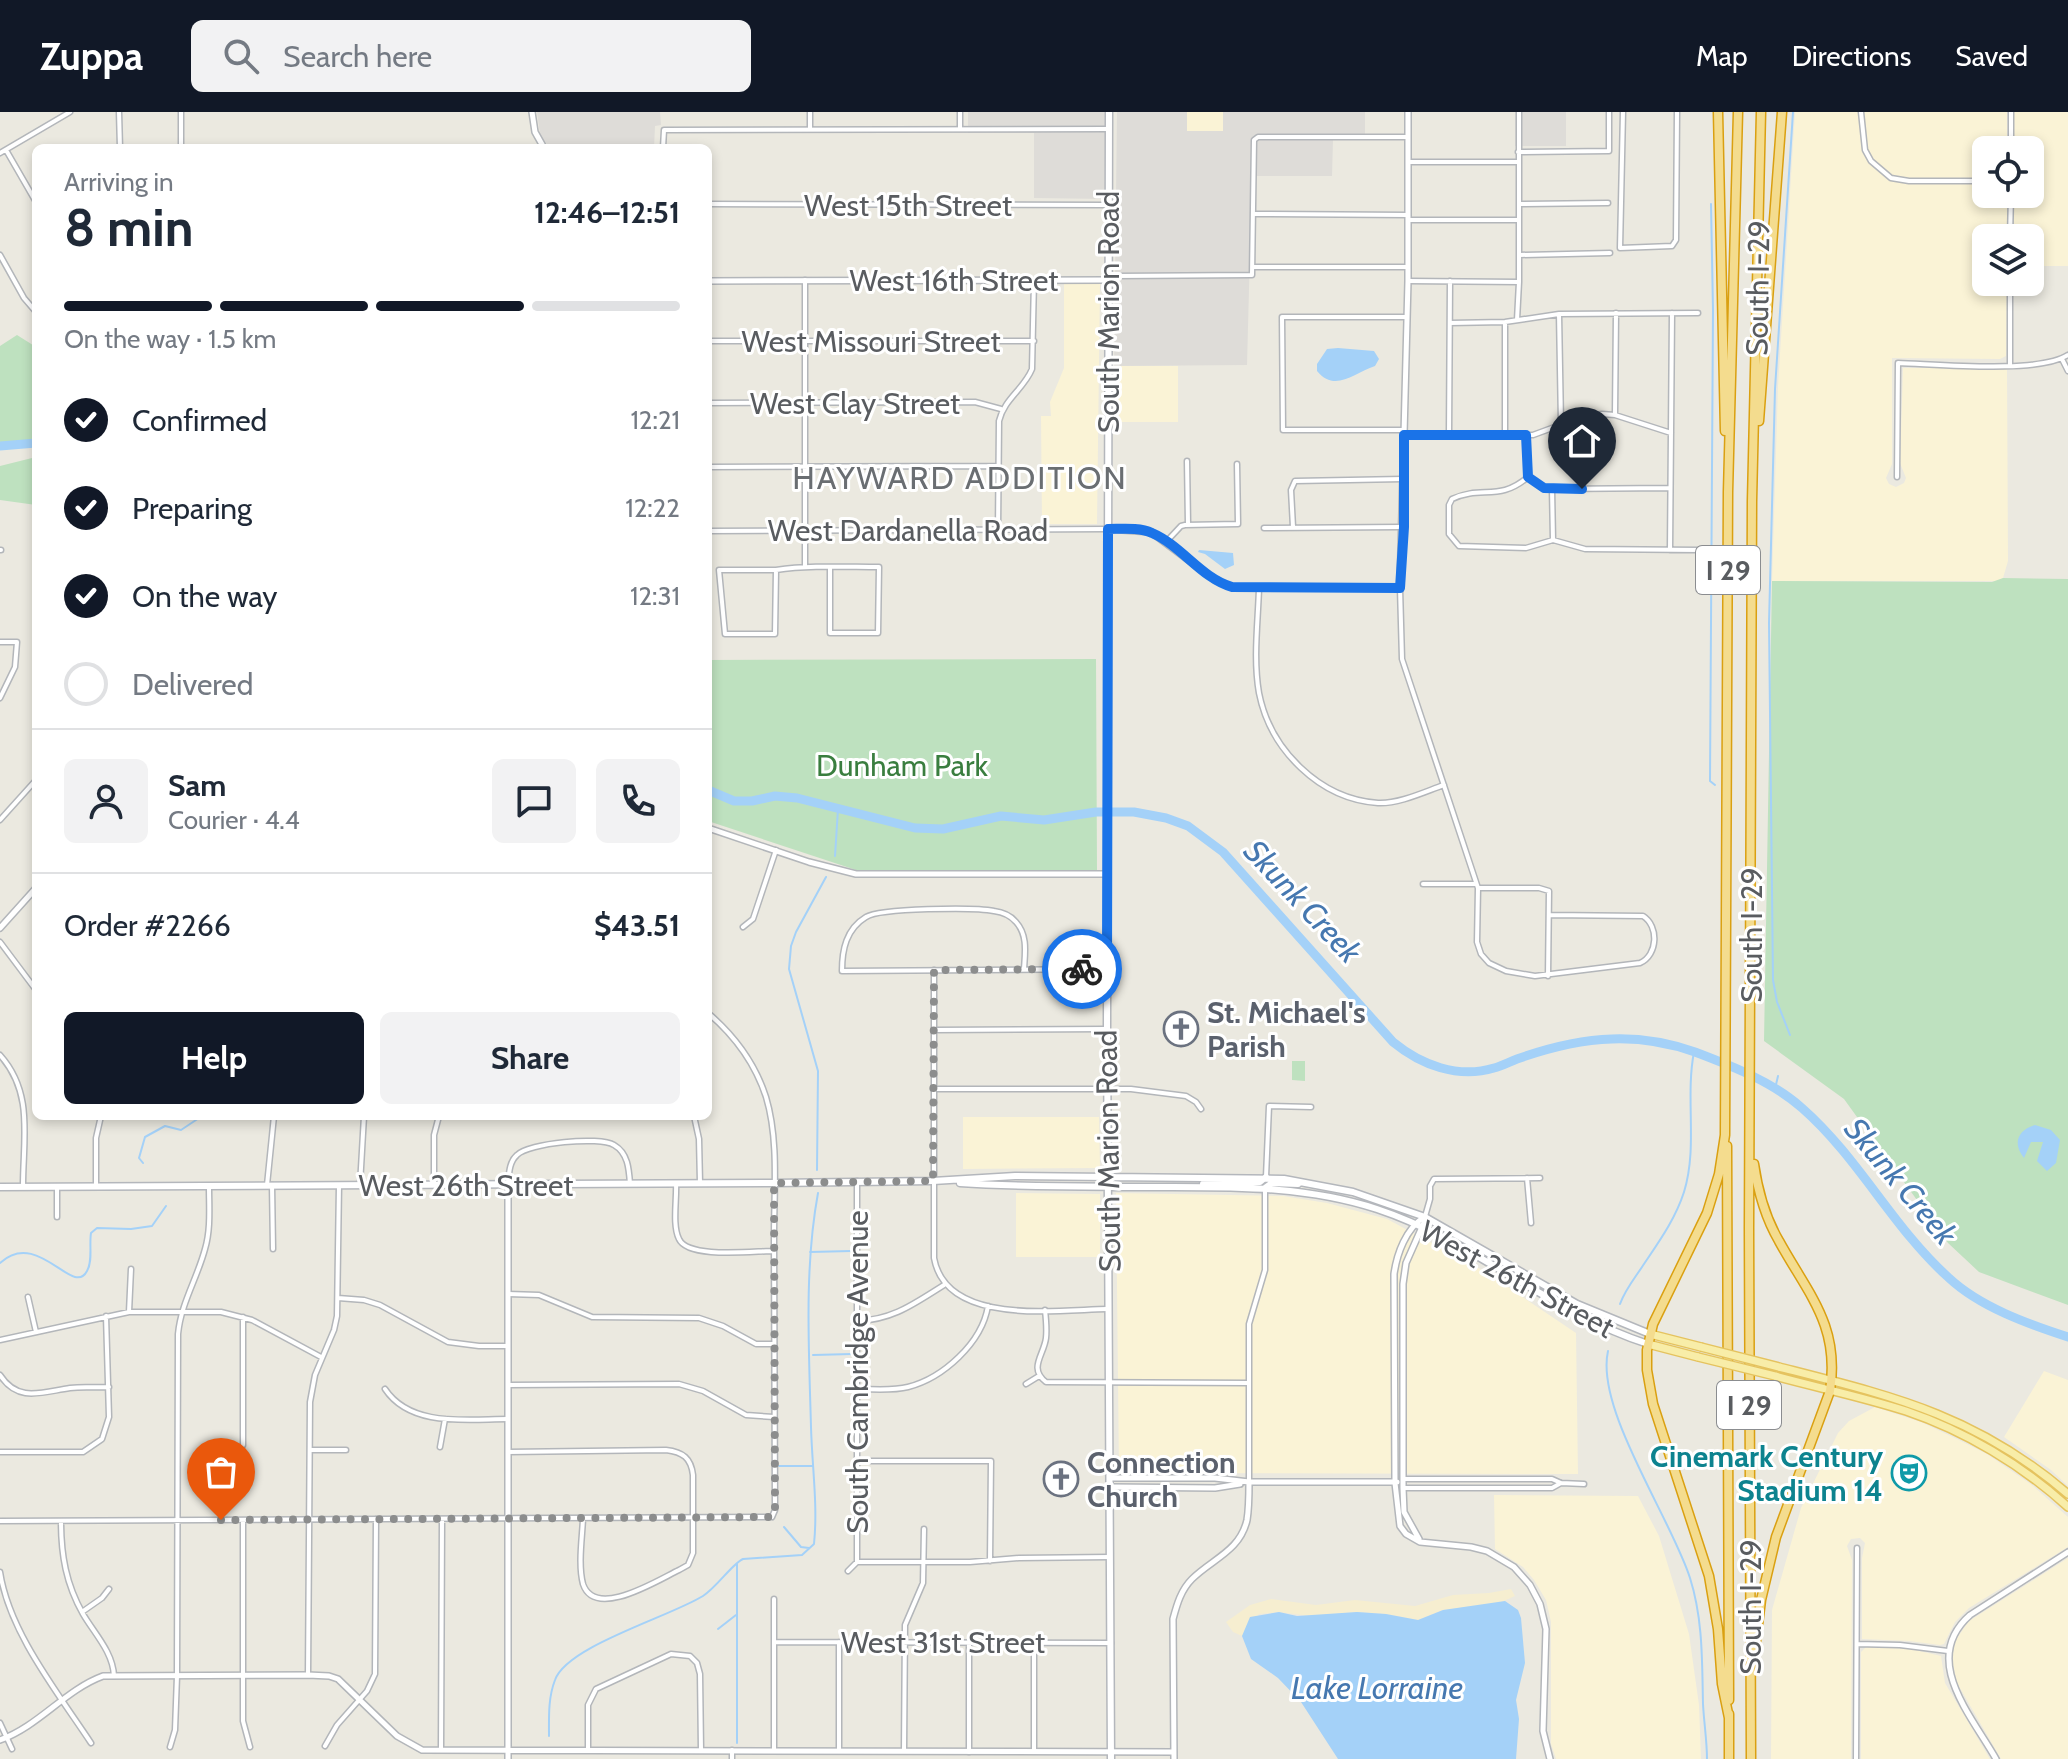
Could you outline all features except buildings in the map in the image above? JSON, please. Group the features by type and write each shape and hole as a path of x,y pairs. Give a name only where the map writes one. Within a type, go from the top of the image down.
{"highway":[{"path":"1718,112 1728,492"},
{"name":"South I-29","path":"1729,1759 1726,1101 1728,492 1738,112"},
{"name":"South I-29","path":"1751,1759 1752,501 1761,112"},
{"path":"1752,501 1782,112"},
{"path":"1726,1101 1721,1163 1712,1200 1656,1317 1648,1344 1647,1370 1651,1395 1709,1576 1729,1718"},
{"path":"1750,1112 1753,1160 1762,1202 1778,1241 1822,1313 1831,1346 1830,1391 1771,1555 1759,1616 1751,1697"}],"main road":[{"name":"South Marion Road","path":"1109,112 1107,1029 1111,1756"},
{"name":"West 26th Street","path":"933,1181 1004,1176 1266,1177 1345,1190 1425,1217 1577,1304 1650,1334 1908,1401 1953,1419 2018,1455 2068,1494"},
{"path":"1183,1187 1211,1182 1260,1182 1266,1177"},
{"name":"West 26th Street","path":"0,1187 933,1181 1014,1186 1265,1188 1340,1198 1422,1227 1570,1312 1648,1344 1905,1411 1965,1436 2029,1475 2068,1507"},
{"path":"1265,1188 1278,1182 1345,1190"}],"street":[{"path":"0,153 70,112"},
{"path":"119,112 120,144"},
{"path":"181,112 181,144"},
{"path":"532,112 535,132 542,144"},
{"path":"810,112 810,129"},
{"path":"960,112 960,129"},
{"path":"1408,112 1404,527 1400,588 1402,659 1477,886 1477,942 1485,960 1514,973 1548,976 1640,963 1650,957 1654,945 1652,924 1643,916 1549,915"},
{"path":"1517,320 1519,112"},
{"path":"1518,152 1609,151 1609,112"},
{"path":"1623,112 1620,248 1665,248 1675,243 1677,112"},
{"path":"1861,112 1865,150 1871,161 1891,178 1972,181"},
{"path":"2011,112 2011,136"},
{"path":"663,144 664,130 1109,129"},
{"path":"1407,267 1254,267 1254,140 1258,137 1408,137"},
{"path":"6,150 32,189"},
{"path":"1408,162 1518,162"},
{"path":"1519,204 1608,203"},
{"name":"West 15th Street","path":"712,204 1108,205"},
{"path":"1254,214 1519,220"},
{"path":"1519,255 1610,253"},
{"path":"0,255 32,307"},
{"name":"West 16th Street","path":"712,281 1109,280 1117,276 1252,275 1254,267"},
{"path":"805,280 805,567"},
{"path":"998,530 997,466 1001,409 1029,377 1033,365 1034,280"},
{"path":"1408,281 1519,282"},
{"path":"1449,434 1450,281"},
{"path":"2010,296 2010,365"},
{"path":"1615,415 1616,313"},
{"path":"1670,550 1672,313"},
{"path":"1450,323 1505,322 1559,314 1698,313"},
{"path":"1559,314 1561,425"},
{"path":"1407,317 1282,317 1283,430 1526,435 1594,415 1615,415 1671,433"},
{"path":"1505,322 1505,435"},
{"name":"West Missouri Street","path":"712,341 1034,341"},
{"path":"1897,477 1898,363 2041,364 2068,355"},
{"path":"2062,359 2068,371"},
{"name":"West Clay Street","path":"712,403 975,402 1001,409"},
{"path":"1526,435 1528,477"},
{"path":"1187,461 1188,524"},
{"path":"1166,542 1181,526 1188,524 1238,524 1237,464"},
{"path":"712,467 997,466"},
{"path":"1528,477 1544,488 1552,489 1670,488"},
{"path":"1528,477 1506,492 1468,493 1452,499 1448,524 1455,544 1513,548 1553,540 1572,548 1585,549 1700,550"},
{"path":"1293,527 1291,490 1295,481 1403,479"},
{"path":"1552,489 1553,540"},
{"path":"1264,528 1404,527"},
{"path":"1108,529 1145,531 1166,542 1226,586 1400,588"},
{"name":"West Dardanella Road","path":"712,531 1108,529"},
{"path":"776,570 775,634 725,634 719,570 805,567 830,567 879,567 878,633 830,633 830,567"},
{"path":"1259,588 1257,677 1265,714 1272,732 1285,751 1320,782 1362,800 1381,803 1444,785"},
{"path":"0,642 17,642 15,667 0,698"},
{"path":"0,820 32,784"},
{"path":"712,829 856,874 1107,874"},
{"path":"743,927 753,919 776,850"},
{"path":"1423,884 1548,889 1548,976"},
{"path":"0,928 32,892"},
{"path":"1024,969 1025,938 1015,921 987,910 879,912 860,921 845,944 842,971 1024,969 1107,968"},
{"path":"0,942 32,985"},
{"path":"934,970 934,1258 944,1285 958,1296 988,1306 1045,1310 1110,1309"},
{"path":"712,1017 751,1062 771,1114 775,1510 772,1517"},
{"path":"934,1030 1107,1029"},
{"path":"0,1055 12,1068 22,1090 23,1187"},
{"path":"933,1089 1131,1089 1186,1096 1201,1109"},
{"path":"1266,1177 1269,1106 1311,1107"},
{"path":"96,1186 96,1138 100,1120"},
{"path":"273,1249 270,1186 274,1120"},
{"path":"360,1185 364,1120"},
{"path":"434,1185 437,1120"},
{"path":"695,1120 699,1139 700,1183"},
{"path":"508,1759 508,1184 512,1162 522,1151 594,1140 613,1144 621,1151 627,1162 630,1184"},
{"path":"1527,1178 1531,1223"},
{"path":"1420,1542 1404,1512 1403,1275 1422,1227 1430,1199 1430,1186 1434,1179 1540,1178"},
{"name":"South Cambridge Avenue","path":"857,1181 857,1562"},
{"path":"676,1183 677,1231 679,1240 687,1248 699,1251 774,1251"},
{"path":"308,1675 310,1402 321,1357 334,1330 338,1298 339,1185"},
{"path":"170,1747 175,1730 177,1676 180,1312 206,1248 209,1186"},
{"path":"57,1187 57,1217"},
{"path":"3,1739 41,1719 91,1680 114,1676 308,1675 338,1679 397,1736 422,1750 1034,1751 1174,1756 1173,1619 1177,1603 1193,1579 1223,1557 1238,1541 1247,1520 1249,1324 1265,1270 1265,1188"},
{"path":"1425,1217 1413,1224 1400,1251 1394,1274 1395,1483 1400,1526 1406,1534 1420,1542 1487,1551 1514,1567 1533,1590 1546,1629 1543,1731 1550,1759"},
{"path":"129,1312 131,1269"},
{"path":"857,1321 876,1321 893,1316 944,1285"},
{"path":"508,1294 539,1295 592,1317 699,1318 723,1326 756,1344 774,1344"},
{"path":"28,1297 36,1332"},
{"path":"338,1298 380,1305 448,1342 508,1346"},
{"path":"857,1389 902,1388 934,1376 972,1343 983,1325 988,1306"},
{"path":"1045,1310 1047,1337 1037,1366 1039,1376 1050,1383 1249,1383"},
{"path":"0,1340 129,1312 221,1312 243,1317 321,1357"},
{"path":"0,1452 83,1452 102,1439 108,1428 106,1316"},
{"path":"243,1317 243,1445"},
{"path":"0,1375 10,1387 26,1395 71,1388 109,1387"},
{"path":"1026,1384 1039,1376"},
{"path":"508,1385 679,1384 703,1391 746,1415 774,1417"},
{"path":"385,1389 393,1399 429,1417 508,1419"},
{"path":"440,1447 445,1419"},
{"path":"310,1450 346,1450"},
{"path":"508,1452 666,1450 681,1453 693,1467 693,1553 688,1565 617,1598 603,1600 592,1595 583,1582 583,1519"},
{"path":"857,1461 991,1461 990,1561"},
{"path":"1111,1478 1395,1483 1403,1479 1552,1479 1561,1483 1584,1484"},
{"path":"1111,1487 1215,1488 1249,1482"},
{"path":"1395,1483 1403,1488 1552,1488 1561,1483"},
{"path":"0,1521 772,1517 778,1522"},
{"path":"325,1746 337,1725 371,1685 376,1667 376,1519"},
{"path":"243,1520 243,1721 250,1747"},
{"path":"441,1750 442,1520"},
{"path":"61,1521 66,1575 82,1612 110,1656 114,1676"},
{"path":"904,1751 904,1642 907,1617 922,1588 924,1529"},
{"path":"1856,1759 1857,1548"},
{"path":"1996,1759 1953,1685 1948,1651 1957,1628 1970,1615 2068,1552"},
{"path":"848,1571 857,1562 1111,1557"},
{"path":"0,1572 19,1628 91,1743"},
{"path":"82,1612 109,1589"},
{"path":"774,1599 774,1750"},
{"name":"West 31st Street","path":"775,1642 1111,1643"},
{"path":"839,1642 839,1751"},
{"path":"969,1642 969,1752"},
{"path":"1034,1643 1034,1751"},
{"path":"1857,1644 1903,1645 1948,1651"},
{"path":"588,1750 588,1705 593,1691 676,1653 690,1656 699,1668 701,1750"},
{"path":"0,1723 3,1739 12,1749"},
{"path":"732,1750 732,1759"}],"shaded area":[{"path":"537,112 660,112 661,125 655,126 654,144 547,144 540,135"},
{"path":"968,112 1106,112 1106,199 1034,198 1034,133 968,133"},
{"path":"1117,112 1187,112 1187,131 1223,131 1223,112 1365,112 1365,139 1333,140 1332,176 1252,176 1247,365 1114,366"},
{"path":"1187,112 1223,112 1223,131 1187,131"},
{"path":"1515,112 1566,112 1566,146 1515,146"},
{"path":"1795,112 2007,112 2007,136 1972,136 1972,208 2007,208 2007,224 1972,224 1972,296 2007,296 2006,356 2000,359 1892,358 1892,464 1886,478 1889,484 1896,487 1906,478 1900,463 1903,368 2007,368 2008,561 2003,578 1999,581 1772,581 1778,386"},
{"path":"2014,112 2068,112 2068,266 2044,266 2044,224 2014,224 2014,208 2044,208 2044,136 2014,136"},
{"path":"1064,284 1100,284 1097,524 1042,524 1041,416 1051,416 1050,402 1064,368"},
{"path":"1114,366 1178,366 1178,422 1114,422"},
{"path":"963,1117 1099,1117 1100,1168 963,1169"},
{"path":"1016,1193 1100,1194 1100,1257 1016,1257"},
{"path":"1116,1193 1283,1196 1327,1203 1387,1219 1484,1271 1576,1333 1578,1474 1119,1473"},
{"path":"2044,1371 2068,1380 2068,1486 2004,1437"},
{"path":"1875,1407 1921,1422 1957,1439 1987,1454 2032,1485 2068,1517 2068,1547 1969,1608 1955,1622 1944,1644 1940,1645 1862,1639 1862,1558 1865,1543 1860,1538 1851,1539 1847,1546 1852,1560 1851,1759 1771,1759 1772,1610 1801,1508 1838,1433 1849,1421"},
{"path":"1494,1495 1638,1496 1659,1536 1689,1634 1699,1705 1701,1759 1556,1759 1551,1744 1551,1622 1546,1600 1523,1567 1495,1549"},
{"path":"2068,1558 2068,1759 2001,1759 1957,1683 1952,1660 1955,1641 1969,1621"},
{"path":"1866,1647 1911,1649 1941,1656 1945,1683 1990,1759 1861,1759 1861,1652"}],"green space":[{"path":"17,335 32,344 32,443 0,446 0,346"},
{"path":"32,458 32,504 0,500 0,466"},
{"path":"2003,578 2068,579 2068,1305 1979,1272 1948,1243 1844,1099 1764,1041 1772,581 1992,582"},
{"name":"Dunham Park","path":"1096,659 1097,870 856,870 712,822 712,660"},
{"path":"1292,1061 1305,1061 1305,1081 1292,1080"}],"sand":[{"path":"1511,1589 1515,1596 1497,1604 1443,1610 1418,1620 1357,1612 1310,1616 1279,1612 1259,1614 1242,1636 1233,1632 1226,1622 1250,1605 1271,1599 1316,1605 1355,1600 1415,1606 1453,1595"}],"water":[{"path":"1327,349 1374,351 1379,359 1375,366 1345,379 1331,380 1317,371 1317,364"},
{"path":"1199,550 1233,553 1234,565 1225,569"},
{"path":"2035,1125 2051,1130 2060,1140 2056,1163 2047,1171 2037,1161 2043,1142 2031,1142 2024,1158 2018,1147 2024,1130"},
{"name":"Lake Lorraine","path":"1505,1601 1518,1610 1521,1618 1525,1663 1516,1700 1519,1719 1516,1759 1338,1759 1301,1702 1278,1678 1251,1659 1242,1636 1250,1617 1279,1612 1297,1616 1357,1612 1418,1620 1443,1610"}],"waterway":[{"path":"1790,1035 1777,1002 1773,980 1769,623 1775,389 1793,112"},
{"path":"1711,204 1710,781 1715,785"},
{"name":"Skunk Creek","path":"0,446 32,443"},
{"name":"Skunk Creek","path":"712,792 734,801 775,796 797,798 915,828 943,829 1001,816 1044,820 1096,812 1134,812 1188,826 1223,852 1393,1042 1416,1057 1440,1068 1480,1071 1563,1046 1622,1039 1675,1046 1737,1069 1765,1083 1802,1108 1841,1149 1910,1237 1961,1288 2005,1314 2068,1337"},
{"path":"835,856 838,809"},
{"path":"817,1170 818,1071 789,969 796,932 826,877"},
{"path":"1620,1304 1671,1222 1684,1192 1690,1158 1694,1052"},
{"path":"1775,1089 1778,1076"},
{"path":"143,1163 139,1158 145,1137 165,1126 181,1130 196,1120"},
{"path":"549,1736 550,1701 555,1680 563,1667 578,1655 703,1596 743,1559 802,1555 814,1544 808,1310 818,1193"},
{"path":"0,1263 14,1254 28,1253 81,1277 89,1267 91,1233 97,1228 152,1226 166,1206"},
{"path":"810,1252 851,1251"},
{"path":"1608,1351 1607,1375 1623,1432 1680,1553 1694,1593 1701,1640 1707,1759"},
{"path":"813,1355 852,1354"},
{"path":"779,1466 813,1466"},
{"path":"784,1527 801,1547 809,1548"},
{"path":"737,1563 737,1743"},
{"path":"718,1629 736,1615"}],"way so far":[{"path":"221,1520 772,1517 775,1510 774,1183 933,1181 934,970 1082,969"}],"place":[{"name":"St. Michael's Parish","path":"1181,1029"},
{"name":"Cinemark Century Stadium 14","path":"1909,1473"},
{"name":"Connection Church","path":"1061,1479"}],"district":[{"name":"HAYWARD ADDITION","path":"960,477"}],"route":[{"path":"1082,969 1107,968 1108,529 1138,530 1156,535 1226,586 1400,588 1404,527 1404,435 1526,435 1528,477 1544,488 1582,489"}]}
